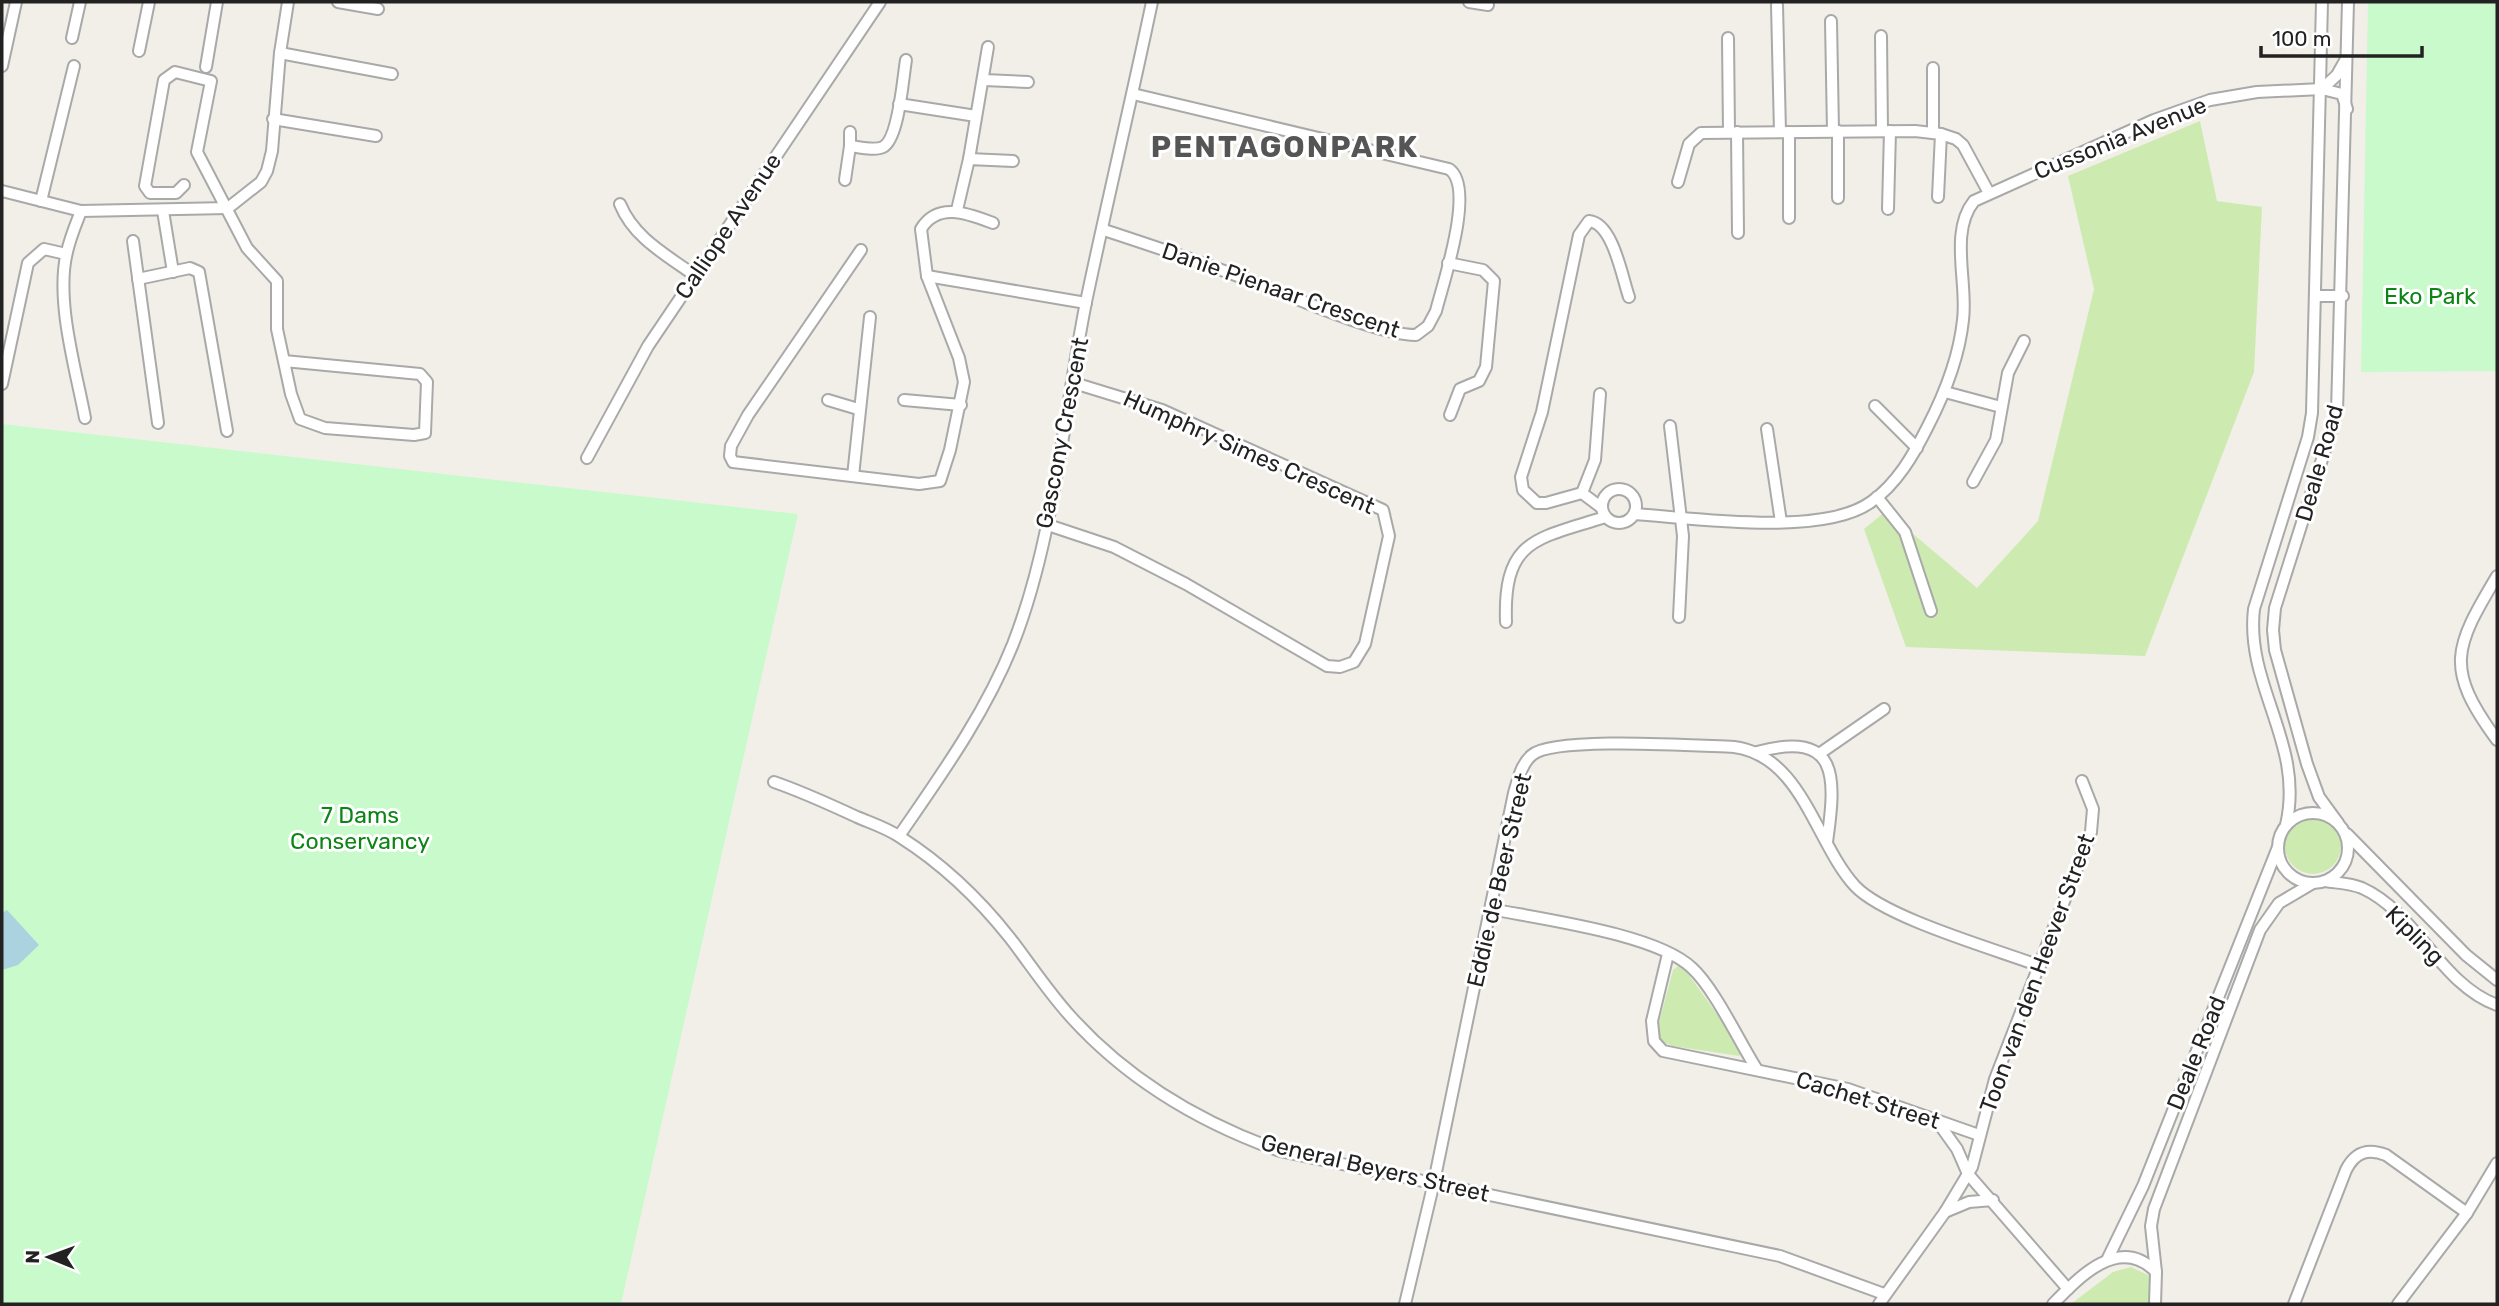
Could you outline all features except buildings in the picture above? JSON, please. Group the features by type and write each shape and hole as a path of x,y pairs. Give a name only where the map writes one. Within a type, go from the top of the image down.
{"street":[{"path":"2,64 16,2"},
{"path":"72,38 80,2"},
{"path":"139,51 149,2"},
{"path":"206,67 217,2"},
{"path":"2,191 81,211 228,208 261,182 267,171 272,151 280,53 288,2"},
{"path":"338,2 377,9"},
{"name":"Calliope Avenue","path":"587,458 648,346 880,2"},
{"name":"Gascony Crescent","path":"899,836 956,752 997,678 1025,607 1074,383 1086,303 1152,2"},
{"path":"1469,2 1488,5"},
{"name":"Deale Road","path":"2286,825 2291,803 2289,764 2252,633 2255,609 2308,437 2316,296 2322,2"},
{"name":"Deale Road","path":"2341,827 2319,797 2307,764 2275,650 2273,630 2275,608 2337,412 2343,296 2348,2"},
{"path":"1777,5 1789,218"},
{"path":"1831,21 1838,198"},
{"path":"1881,36 1888,209"},
{"path":"1728,38 1738,233"},
{"path":"957,210 969,159 988,47"},
{"path":"280,53 392,74"},
{"path":"2322,89 2337,75 2348,55"},
{"path":"850,146 880,148 887,144 899,104 905,60"},
{"path":"41,201 74,66"},
{"path":"1933,68 1938,197"},
{"path":"184,185 173,194 149,193 145,186 164,80 175,72 211,81 197,152 247,248 277,281 275,309 284,361 296,412 307,424 363,431 425,433 427,382 420,374 284,361"},
{"path":"984,80 1028,82"},
{"path":"2322,89 2342,94 2347,109"},
{"name":"Cussonia Avenue","path":"1945,392 1963,320 1961,229 1974,201 2191,106 2231,95 2322,89"},
{"name":"Danie Pienaar Crescent","path":"1104,230 1198,260 1314,305 1408,335 1423,332 1429,326 1448,263 1460,193 1458,180 1449,169 1133,94"},
{"path":"899,104 976,116"},
{"path":"273,119 376,136"},
{"path":"1678,182 1694,137 1701,133 1886,131 1937,133 1956,139 1963,145 1989,193"},
{"path":"845,180 850,132"},
{"path":"969,159 1013,161"},
{"path":"620,204 627,221 641,237 694,275"},
{"path":"861,250 748,415 735,437 730,456 733,462 919,484 940,481 961,405 962,368 927,276 921,229 934,217 957,210 993,222"},
{"path":"81,211 66,254 67,321 85,418"},
{"path":"163,211 173,272"},
{"path":"1582,493 1537,503 1523,490 1521,477 1542,412 1579,235 1589,221 1599,223 1607,232 1629,297"},
{"path":"133,241 158,423"},
{"path":"2,384 28,263 44,249 66,254"},
{"path":"1448,263 1483,270 1494,281 1486,367 1479,381 1460,389 1450,415"},
{"path":"138,279 194,269 201,278 227,430"},
{"path":"927,276 1086,303"},
{"path":"2316,296 2343,296"},
{"path":"853,476 870,317"},
{"path":"1973,482 1996,440 2008,373 2024,341"},
{"name":"Humphry Simes Crescent","path":"1045,524 1114,547 1186,584 1327,666 1340,667 1354,662 1365,644 1390,536 1383,510 1162,410 1074,383"},
{"path":"1634,514 1780,522 1824,520 1850,514 1877,497 1917,448 1945,392 2001,407"},
{"path":"1582,493 1595,460 1600,394"},
{"path":"828,400 858,410"},
{"path":"904,400 961,405"},
{"path":"1875,406 1917,448"},
{"path":"1670,426 1683,536 1679,617"},
{"path":"1767,429 1780,522"},
{"path":"1582,493 1610,522 1624,523 1634,514 1636,507 1632,495 1620,489 1607,494 1603,512"},
{"path":"1877,497 1905,533 1931,611"},
{"path":"1506,622 1506,598 1516,562 1523,548 1603,512"},
{"path":"2497,576 2468,626 2460,657 2466,692 2497,740"},
{"path":"1819,754 1884,709"},
{"path":"1757,752 1799,744 1819,754 1827,767 1832,788 1827,842"},
{"name":"Eddie de Beer Street","path":"1405,1304 1434,1182 1514,793 1523,765 1532,754 1554,746 1734,747 1757,752"},
{"path":"1757,752 1795,789 1855,886 1880,906 2040,966"},
{"name":"Toon van den Heever Street","path":"1882,1299 1945,1212 1968,1174 1995,1079 2091,832 2093,809 2082,781"},
{"name":"General Beyers Street","path":"774,782 815,796 899,836 975,900 1008,936 1071,1017 1130,1072 1157,1091 1230,1132 1280,1151 1780,1256 1882,1299"},
{"path":"2306,813 2328,815 2341,827 2348,844 2343,867 2319,882 2292,876 2284,868 2278,847 2286,825 2306,813"},
{"name":"Kipling","path":"2341,827 2466,955 2497,981"},
{"name":"Deale Road","path":"2053,1304 2108,1258 2143,1186 2278,847"},
{"name":"Deale Road","path":"2155,1304 2156,1272 2151,1226 2154,1209 2260,930 2279,903 2319,882"},
{"name":"Kipling","path":"2319,882 2346,883 2368,892 2395,913 2462,984 2497,1004"},
{"path":"1491,909 1611,934 1682,960 1699,975 1756,1068"},
{"name":"Cachet Street","path":"1668,954 1652,1021 1652,1036 1657,1046 1681,1056 1756,1068 1848,1089 1979,1135"},
{"path":"1937,1121 1956,1149 1968,1174 2068,1289"},
{"path":"2294,1304 2346,1170 2359,1154 2370,1151 2386,1155 2467,1213"},
{"path":"2398,1304 2467,1213 2497,1163"},
{"path":"1945,1212 1969,1202 1993,1200"},
{"path":"2108,1258 2147,1263 2156,1272"}],"green space":[{"name":"Eko Park","path":"2368,2 2497,2 2497,371 2361,372"},
{"path":"2200,121 2217,201 2262,207 2254,372 2145,656 1906,647 1864,529 1886,511 1977,588 2038,521 2094,289 2068,176"},
{"name":"7 Dams Conservancy","path":"2,424 798,514 621,1304 2,1304"},
{"path":"2308,818 2318,818 2333,826 2339,835 2339,857 2333,866 2318,874 2308,874 2290,862 2285,851 2285,841 2297,823"},
{"path":"1678,966 1686,971 1743,1050 1739,1056 1673,1046 1660,1041 1657,1030 1673,970"},
{"path":"2131,1267 2150,1276 2155,1304 2071,1304 2113,1272"}],"water":[{"path":"7,910 39,945 18,965 2,970 2,913"}],"district":[{"name":"PENTAGONPARK","path":"1285,147"}]}
